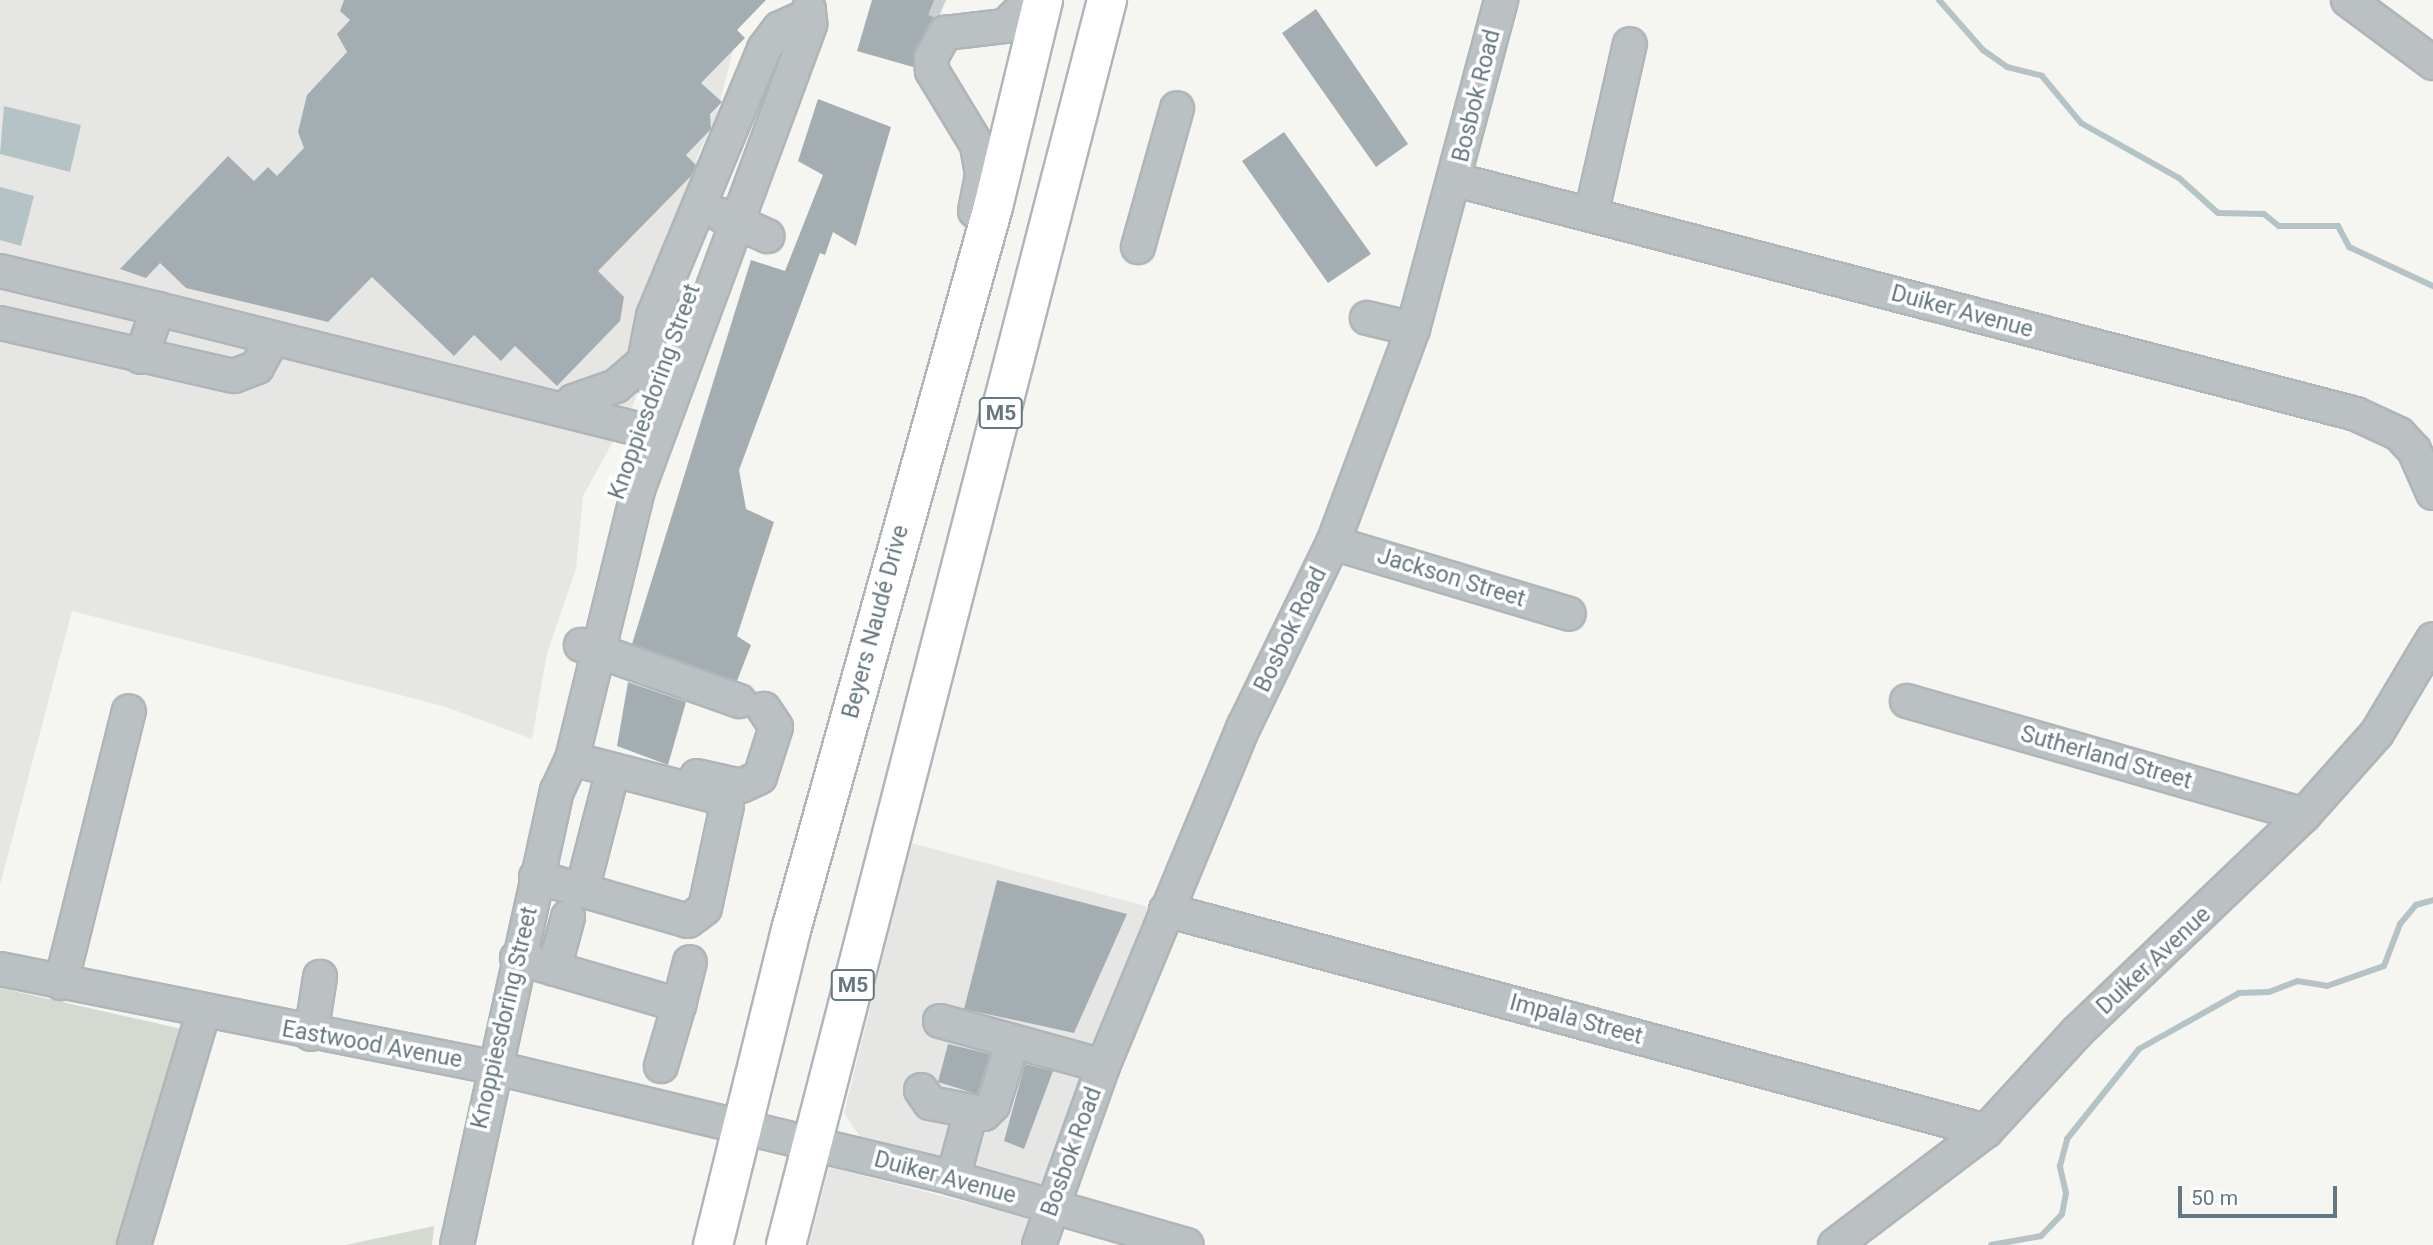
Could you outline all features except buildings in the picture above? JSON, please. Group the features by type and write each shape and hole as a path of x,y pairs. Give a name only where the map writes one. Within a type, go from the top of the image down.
{"main road":[{"name":"Beyers Naudé Drive","path":"713,1245 965,304 1043,0"},
{"name":"M5","path":"786,1245 1107,0"}],"street":[{"path":"965,304 961,266 982,161 967,119 931,63 950,17 1005,26 1031,0"},
{"name":"Bosbok Road","path":"1039,1245 1103,1066 1166,910 1244,726 1333,543 1413,329 1457,180 1501,0"},
{"path":"2348,0 2433,63"},
{"path":"573,401 649,373 653,316 764,49 780,28 807,9"},
{"name":"Knoppiesdoring Street","path":"557,791 552,771 589,648 649,425 810,24 807,9"},
{"path":"1591,215 1630,44"},
{"path":"1138,247 1177,108"},
{"name":"Duiker Avenue","path":"1457,180 2356,414 2399,434 2414,450 2433,493"},
{"path":"730,219 767,236"},
{"name":"Knoppiesdoring Street","path":"649,425 649,373 730,219"},
{"path":"0,271 491,392 649,425"},
{"path":"141,357 158,309"},
{"path":"1367,318 1413,329"},
{"path":"0,323 141,357 243,376 257,367 273,338"},
{"path":"491,392 530,390 649,425"},
{"name":"Jackson Street","path":"1333,543 1569,614"},
{"name":"Duiker Avenue","path":"1835,1245 1986,1131 2077,1032 2304,816 2377,733 2433,639"},
{"path":"572,759 748,785 763,773 774,737 775,721 751,705 589,648"},
{"name":"Knoppiesdoring Street","path":"457,1245 492,1067 517,958 557,791 572,759 589,648"},
{"name":"Sutherland Street","path":"1907,701 2304,816"},
{"path":"61,982 129,711"},
{"path":"554,969 625,765"},
{"path":"537,877 575,904 688,920 705,908 727,806 718,797 625,765"},
{"name":"Impala Street","path":"1166,910 1986,1131"},
{"path":"517,958 679,1004"},
{"path":"661,1066 690,962"},
{"name":"Eastwood Avenue","path":"0,970 203,1013 492,1067 743,1125"},
{"path":"311,1034 320,977"},
{"path":"134,1245 203,1013"},
{"path":"940,1021 1103,1066"},
{"path":"921,1090 930,1103 984,1114 993,1105 1013,1041"},
{"path":"953,1178 971,1111"},
{"name":"Duiker Avenue","path":"743,1125 953,1178 1187,1245"}],"shaded area":[{"path":"0,0 765,0 739,27 716,117 696,159 721,190 633,405 583,496 576,569 547,653 532,739 443,706 72,611 0,885"},
{"path":"4,106 81,125 70,172 0,154"},
{"path":"0,187 34,196 21,246 0,240"},
{"path":"911,843 1160,910 1045,1195 866,1146 844,1113"},
{"path":"0,988 200,1033 129,1245 0,1245"},
{"path":"829,1167 1043,1222 1050,1245 809,1245"},
{"path":"434,1226 432,1245 346,1245"}],"waterway":[{"path":"1939,0 1983,50 2007,67 2042,76 2081,123 2179,178 2218,213 2264,214 2279,226 2338,226 2349,247 2433,286"},
{"path":"1991,1245 2041,1236 2062,1214 2066,1193 2060,1166 2067,1139 2139,1049 2239,993 2269,992 2297,981 2327,986 2384,966 2400,924 2416,905 2433,900"}],"tunnel":[{"path":"934,0 944,4"}]}
